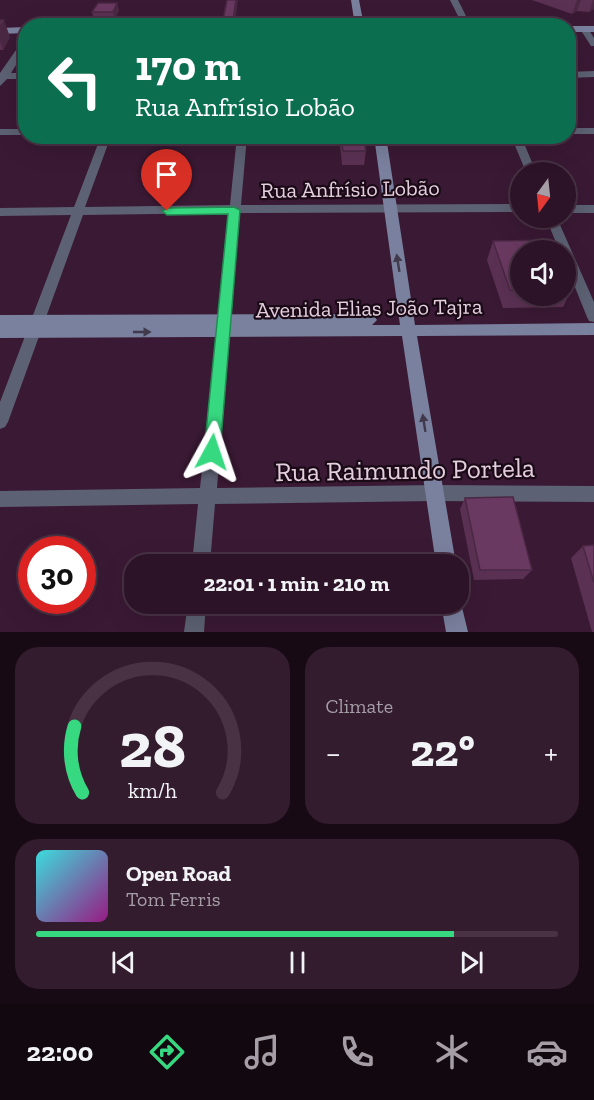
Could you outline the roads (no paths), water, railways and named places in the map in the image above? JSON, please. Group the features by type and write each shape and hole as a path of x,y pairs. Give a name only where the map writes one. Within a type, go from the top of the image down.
{"street":[{"path":"355,0 358,18"},
{"path":"454,0 463,18"},
{"path":"590,26 594,44"},
{"path":"0,28 18,28"},
{"path":"2,78 18,54"},
{"path":"576,75 594,74"},
{"path":"2,78 18,77"},
{"path":"576,131 594,131"},
{"path":"0,132 18,132"},
{"path":"0,422 103,144"},
{"path":"202,554 241,144"},
{"path":"381,144 388,207 444,554"},
{"path":"519,144 527,162"},
{"name":"Rua Anfrísio Lobão","path":"0,212 388,207 510,208"},
{"path":"576,208 594,209"},
{"path":"576,277 594,319"},
{"name":"Avenida Elias João Tajra","path":"0,321 36,326 224,326 408,325 594,319"},
{"name":"Avenida Elias João Tajra","path":"408,325 594,329"},
{"name":"Avenida Elias João Tajra","path":"0,332 36,326"},
{"name":"Rua Raimundo Portela","path":"0,499 208,498 435,493 594,494"},
{"path":"194,632 196,614"},
{"path":"454,614 457,632"}]}
